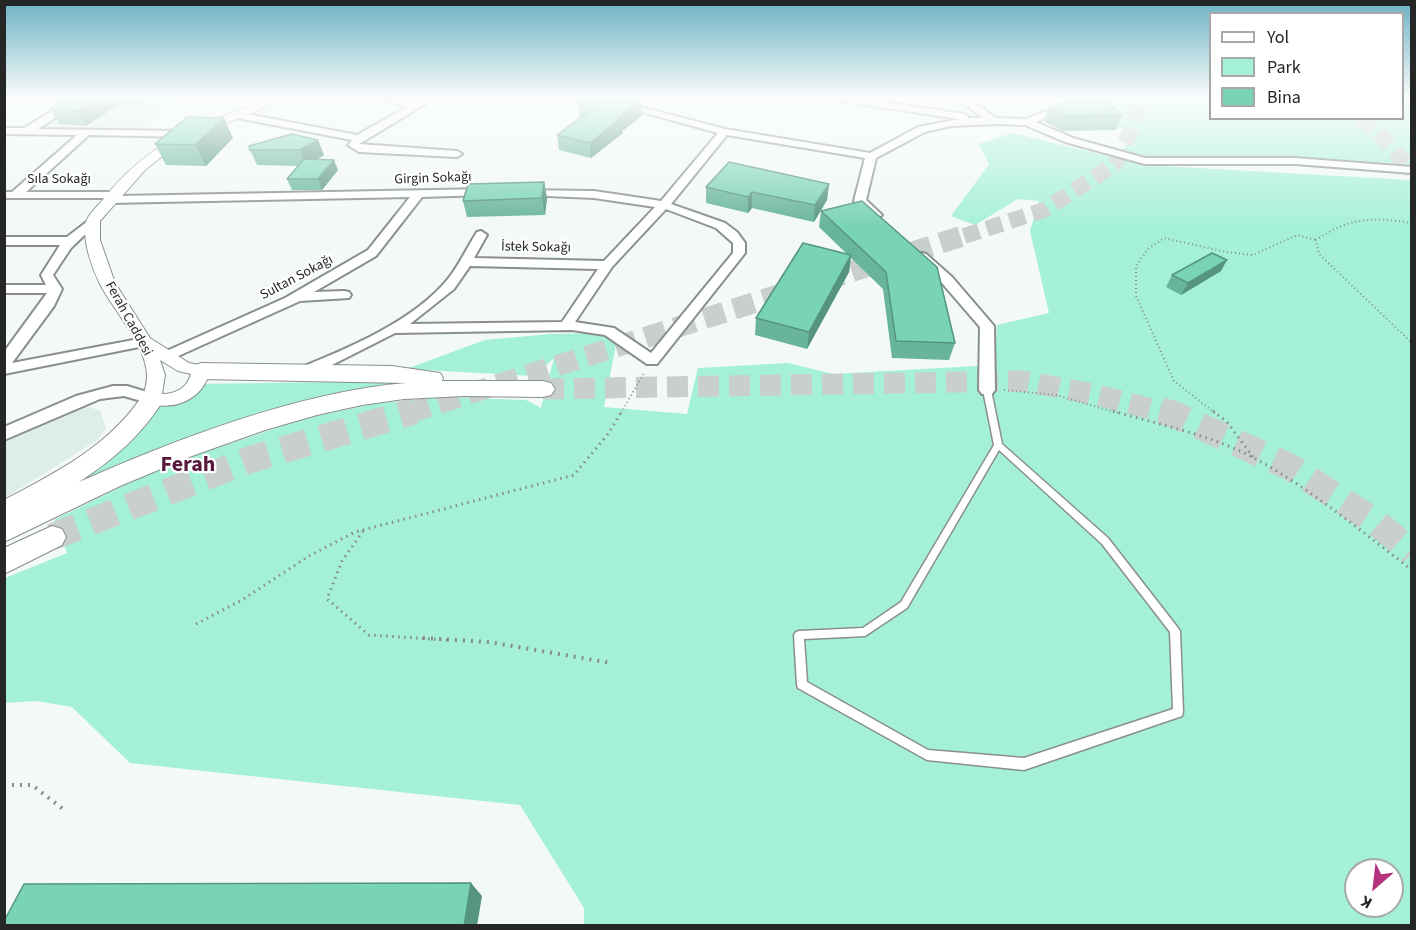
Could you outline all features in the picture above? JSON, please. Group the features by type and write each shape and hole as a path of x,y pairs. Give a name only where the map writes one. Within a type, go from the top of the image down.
{"main road":[{"path":"4,531 141,464 206,439 305,410 382,393 446,388 543,389 416,376 201,371"},
{"path":"4,513 74,472 116,441 144,415 152,399"},
{"path":"4,561 52,537"}],"street":[{"path":"10,195 77,140"},
{"path":"55,289 49,282 47,274 68,241 93,221 111,197 141,167 179,140"},
{"path":"357,140 353,145 359,149 457,154"},
{"path":"566,326 607,265 665,203 717,140"},
{"path":"775,140 871,156 898,140"},
{"path":"1070,140 1145,161 1295,161 1412,170"},
{"path":"871,156 860,201 886,225"},
{"name":"Girgin Sokağı","path":"111,197 418,195 503,192 631,197 665,203 723,227 733,234 741,248 652,361"},
{"name":"Sıla Sokağı","path":"10,195 111,197"},
{"name":"Sultan Sokağı","path":"167,356 297,297 372,253 418,195"},
{"name":"Ferah Caddesi","path":"93,221 93,240 107,283 144,342 156,375 152,399"},
{"path":"302,372 340,358 411,317 450,285 481,235"},
{"path":"4,241 68,241"},
{"path":"912,248 947,280 987,326 987,390"},
{"name":"İstek Sokağı","path":"464,262 607,265"},
{"path":"4,289 55,289"},
{"path":"4,363 12,344 47,306 55,289"},
{"path":"297,297 344,295"},
{"path":"391,329 566,326 609,331 652,361"},
{"path":"4,369 144,342 184,367 201,371 199,383 186,395 175,400 161,401 123,390 59,408 4,434"}],"lane":[{"path":"987,390 998,445 1105,541 1175,631 1178,712 1024,764 927,755 802,685 799,635 865,632 904,605 998,445"}],"path":[{"path":"1316,240 1331,229 1354,219 1383,218 1412,223"},
{"path":"1254,458 1227,422 1174,381 1136,296 1136,266 1148,249 1164,238 1226,252 1252,255 1297,235 1316,240"},
{"path":"1316,240 1319,254 1410,342"},
{"path":"196,624 242,600 309,556 355,532 574,475 608,434 652,361"},
{"path":"987,390 1020,390 1056,395 1194,434 1254,458 1310,492 1412,570"},
{"path":"364,530 342,561 327,599 369,635 489,642 611,663"},
{"path":"4,785 32,785 63,809"}],"shaded area":[{"path":"80,406 100,410 106,429 96,441 5,498 5,441"}],"green space":[{"path":"990,140 1043,140 1145,165 1411,180 1411,925 584,925 584,908 520,805 130,763 72,707 36,701 5,703 5,578 67,553 54,520 159,468 302,419 373,404 440,397 526,400 541,408 554,358 535,376 406,369 485,340 550,334 608,333 617,339 604,407 687,414 698,368 788,363 833,374 995,365 997,325 1049,313 1030,231 1039,201 1018,199 975,225 951,216 989,164 979,144"},
{"path":"1130,140 1411,140 1411,165 1290,156 1149,158 1123,150"},
{"path":"417,381 352,390 250,416 122,463 5,520 150,408 191,384"}],"building":[{"path":"159,140 200,140 195,145 155,144"},
{"path":"269,140 317,140 300,150 250,150 249,146"},
{"path":"304,159 334,160 318,179 287,179"},
{"path":"729,162 829,184 815,205 752,192 748,197 706,187"},
{"path":"544,182 542,198 463,201 468,184"},
{"path":"862,201 937,267 955,343 896,341 886,272 821,211"},
{"path":"803,243 851,255 809,332 756,318"},
{"path":"1212,253 1227,260 1188,283 1172,275"},
{"path":"471,883 464,926 4,926 4,921 24,884"}],"tunnel":[{"path":"964,236 1044,210 1115,164 1126,140"},
{"path":"1384,140 1412,171"},
{"path":"409,413 969,234"},
{"path":"543,389 1023,381 1093,394 1167,413"},
{"path":"52,537 249,460 414,411"},
{"path":"1161,411 1173,414 1290,467 1377,523 1412,552"}],"district":[{"name":"Ferah","path":"188,466"}]}
